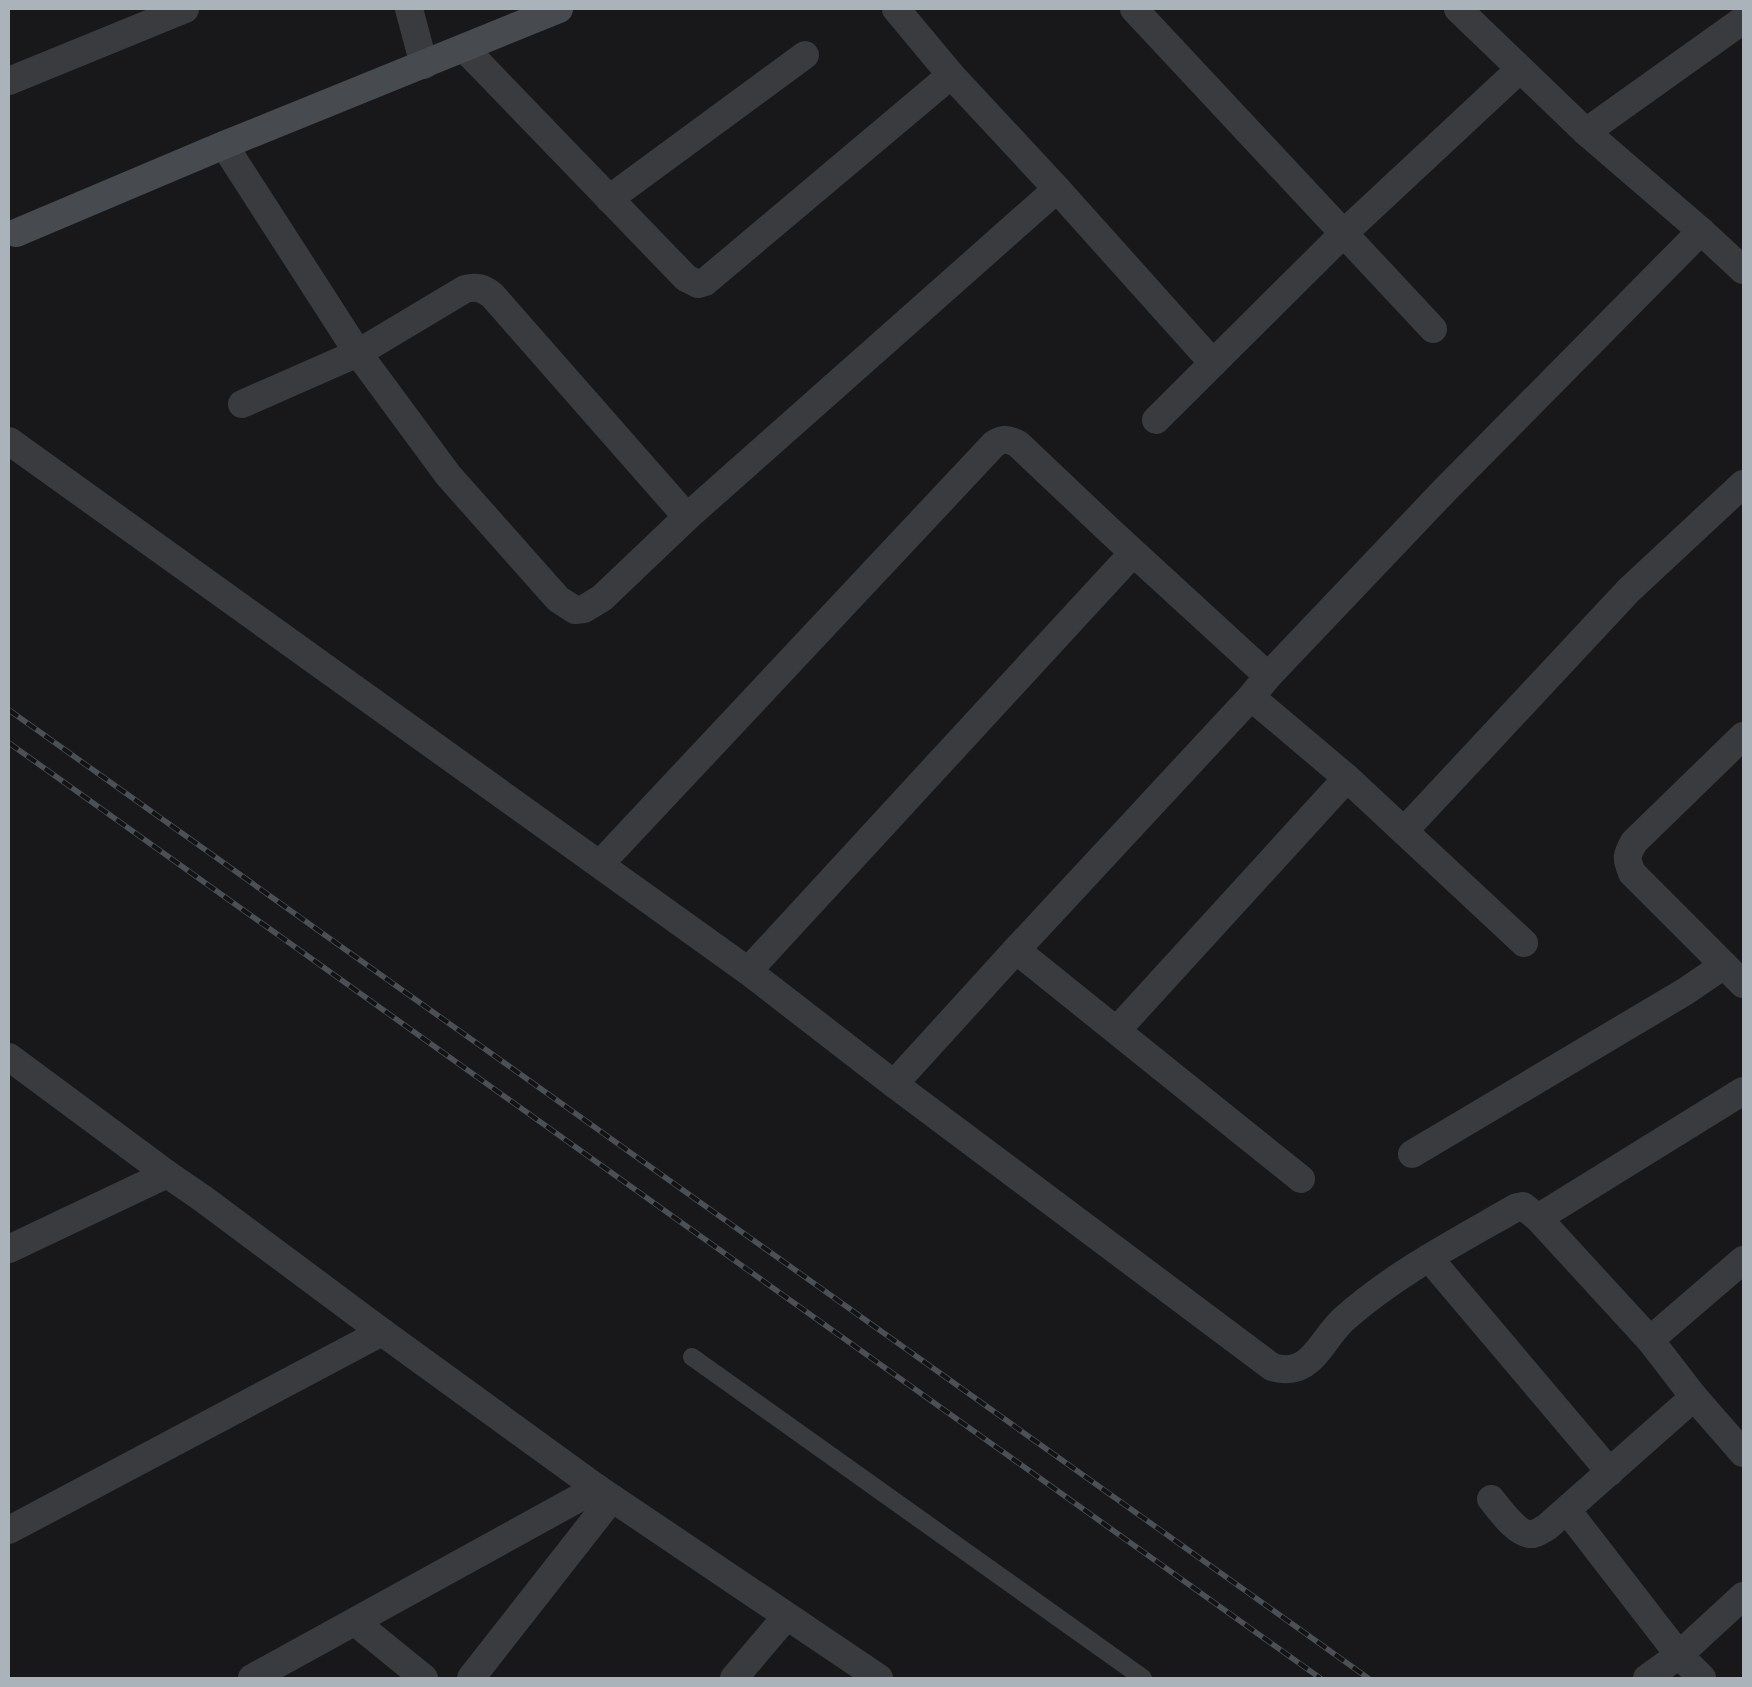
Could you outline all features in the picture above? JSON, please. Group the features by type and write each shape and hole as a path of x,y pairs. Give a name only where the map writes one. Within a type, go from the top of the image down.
{"street":[{"path":"9,81 185,9"},
{"path":"409,9 424,65"},
{"path":"16,233 224,145 559,9"},
{"path":"896,9 950,75 1057,189 1213,363"},
{"path":"1134,9 1433,329"},
{"path":"1458,9 1586,132 1701,231 1743,270"},
{"path":"1586,132 1743,20"},
{"path":"464,48 686,278 698,284 705,282 950,75"},
{"path":"609,199 805,55"},
{"path":"1156,420 1344,233 1520,69"},
{"path":"224,145 358,353 448,475 558,599 575,610 584,609 602,598 686,517 1057,189"},
{"path":"894,1084 1251,697 1268,676 1443,492 1701,231"},
{"path":"242,404 358,353 465,289 474,287 485,290 492,295 686,517"},
{"path":"600,864 994,444 1007,439 1018,444 1133,553 1268,676"},
{"path":"9,441 748,971 894,1084 1272,1367 1289,1370 1309,1361 1340,1322 1362,1303 1429,1258 1517,1207 1523,1206 1528,1208 1538,1218 1650,1340 1694,1397 1738,1435"},
{"path":"1404,831 1629,590 1743,484"},
{"path":"748,971 1133,553"},
{"path":"1251,697 1346,778 1524,943"},
{"path":"1743,736 1634,842 1628,853 1627,860 1632,873 1743,984"},
{"path":"1117,1030 1346,778"},
{"path":"1016,950 1301,1179"},
{"path":"1412,1154 1686,991 1724,965"},
{"path":"9,1057 604,1493 879,1678"},
{"path":"1538,1218 1743,1091"},
{"path":"9,1249 167,1174"},
{"path":"1429,1258 1610,1472"},
{"path":"1650,1340 1743,1260"},
{"path":"9,1530 382,1332"},
{"path":"1491,1499 1515,1526 1524,1532 1531,1534 1547,1527 1694,1397"},
{"path":"252,1678 354,1622 604,1493"},
{"path":"471,1678 604,1493"},
{"path":"1567,1510 1680,1656 1702,1678"},
{"path":"1647,1678 1680,1656 1743,1596"},
{"path":"734,1678 786,1617"},
{"path":"354,1622 424,1678"}],"lane":[{"path":"692,1357 1143,1678"}],"railway":[{"path":"9,710 1368,1678"},
{"path":"9,743 1320,1678"}]}
